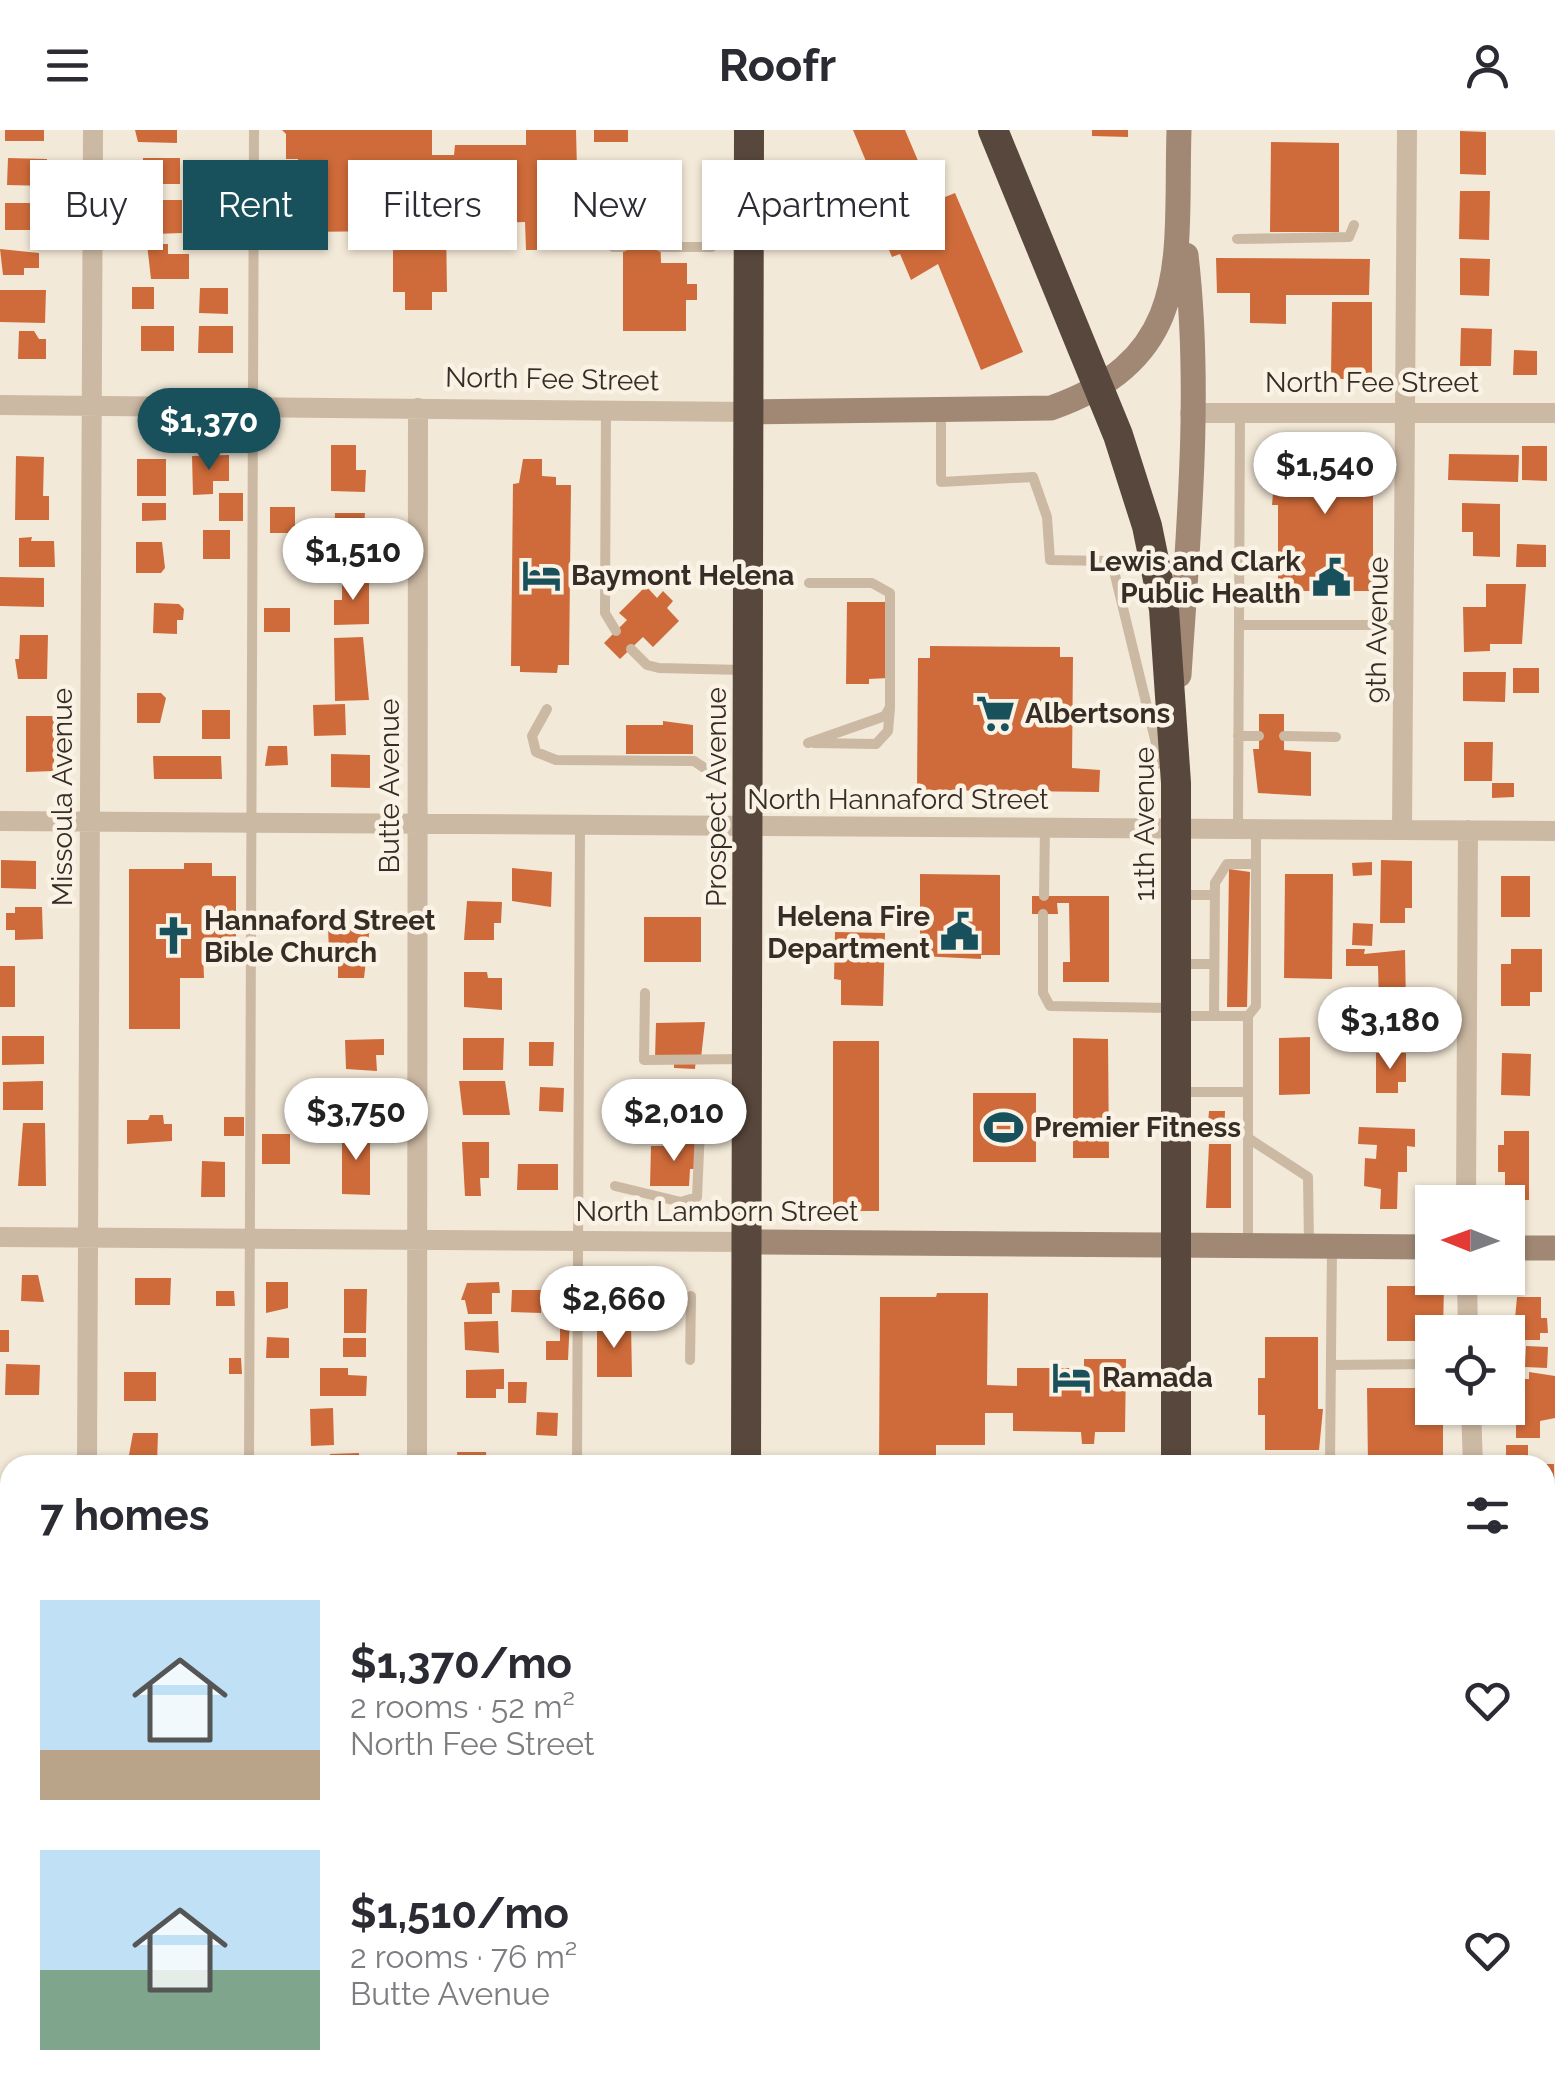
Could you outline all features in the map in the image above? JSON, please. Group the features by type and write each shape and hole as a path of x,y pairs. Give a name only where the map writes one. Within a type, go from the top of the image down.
{"highway":[{"name":"Prospect Avenue","path":"746,1455 750,130"},
{"path":"993,130 1134,481 1157,568 1170,651 1175,735"},
{"name":"11th Avenue","path":"1175,735 1176,1455"}],"main road":[{"name":"11th Avenue","path":"1098,384 1144,347 1167,311 1175,269 1180,130"},
{"name":"11th Avenue","path":"1175,735 1192,308 1178,185"},
{"name":"North Fee Street","path":"750,412 1051,408 1098,384"},
{"name":"North Lamborn Street","path":"747,1242 1415,1247"},
{"path":"1525,1248 1555,1248"}],"street":[{"name":"Missoula Avenue","path":"87,1455 93,130"},
{"name":"9th Avenue","path":"1402,830 1406,130"},
{"name":"North Fee Street","path":"0,405 750,412"},
{"name":"Butte Avenue","path":"417,1455 418,408"},
{"name":"North Fee Street","path":"1190,413 1555,413"},
{"name":"North Hannaford Street","path":"0,821 1555,831"},
{"path":"1466,1185 1468,830"},
{"name":"North Lamborn Street","path":"0,1236 747,1242"},
{"path":"1471,1425 1472,1455"}],"lane":[{"path":"249,1455 254,130"},
{"path":"1237,239 1349,237 1354,225"},
{"path":"942,409 942,482 1033,477 1047,517 1050,560 1106,561 1114,571 1177,828"},
{"path":"606,410 605,613 616,631"},
{"path":"1240,412 1238,736 1247,829 1256,864 1256,1006 1248,1016 1248,1246"},
{"path":"809,584 872,583 890,593 890,708 888,731 876,744 808,743 884,716 890,708"},
{"path":"1239,625 1405,625"},
{"path":"631,649 659,668 748,670"},
{"path":"547,710 532,736 536,752 556,760 694,761 702,767"},
{"path":"1238,736 1260,736"},
{"path":"1284,736 1336,736"},
{"path":"577,1455 580,824"},
{"path":"1044,896 1045,828"},
{"path":"1214,1016 1215,883 1227,864 1256,864"},
{"path":"1177,895 1215,895"},
{"path":"1044,914 1043,993 1050,1006 1248,1016"},
{"path":"1176,964 1214,964"},
{"path":"645,993 644,1060 748,1059"},
{"path":"1176,1092 1248,1092"},
{"path":"615,1186 681,1202 697,1196 701,1106"},
{"path":"1248,1138 1308,1177 1321,1246 1331,1364 1330,1455"},
{"path":"690,1360 691,1296"},
{"path":"1331,1364 1415,1364"}],"building":[{"path":"5,130 44,130 44,141 5,141"},
{"path":"135,130 177,130 177,143 138,142"},
{"path":"282,130 432,130 432,155 454,155 455,145 526,145 526,130 576,130 577,160 537,160 537,250 526,250 525,222 517,222 517,160 348,160 348,231 328,232 328,160 286,159 286,134"},
{"path":"594,130 628,130 628,142 594,142"},
{"path":"853,130 905,130 918,160 865,160"},
{"path":"1092,130 1128,130 1128,137 1092,136"},
{"path":"1460,131 1486,132 1486,175 1460,174"},
{"path":"1271,142 1339,143 1339,232 1270,232"},
{"path":"8,158 47,159 30,160 30,186 7,185"},
{"path":"180,158 180,184 163,184 163,160 143,160"},
{"path":"1460,191 1490,191 1489,240 1459,239"},
{"path":"955,193 1023,352 981,370 938,264 911,280 900,254 892,257 889,250 945,250 945,197"},
{"path":"163,200 182,200 182,233 163,234"},
{"path":"5,203 30,203 30,230 5,230"},
{"path":"163,244 168,244 168,254 189,254 189,279 151,279 148,250 163,250"},
{"path":"0,249 39,253 39,268 24,268 24,275 3,275"},
{"path":"393,250 446,250 447,292 432,292 432,310 405,310 405,292 393,292"},
{"path":"623,250 661,250 661,263 687,263 687,284 697,284 697,300 686,300 686,331 623,331"},
{"path":"1216,258 1370,259 1369,295 1286,295 1286,324 1250,323 1250,293 1217,293"},
{"path":"1460,258 1490,259 1489,296 1460,295"},
{"path":"132,287 154,287 154,309 132,309"},
{"path":"200,288 228,288 228,314 199,313"},
{"path":"0,290 46,290 45,323 0,322"},
{"path":"1332,302 1372,302 1372,379 1331,379"},
{"path":"141,326 174,326 174,351 141,351"},
{"path":"199,326 233,326 233,353 198,353"},
{"path":"1461,328 1492,329 1491,366 1460,366"},
{"path":"19,331 34,331 39,339 46,339 46,359 18,359"},
{"path":"1514,350 1537,351 1537,375 1513,375"},
{"path":"331,445 356,445 356,470 366,470 365,492 331,491"},
{"path":"1277,445 1373,445 1373,591 1278,591 1278,505 1272,505"},
{"path":"1522,446 1547,446 1547,481 1522,480"},
{"path":"1449,454 1519,455 1518,482 1448,480"},
{"path":"229,455 229,481 213,481 213,494 193,495 192,456"},
{"path":"16,456 44,457 43,496 49,496 49,520 15,520"},
{"path":"137,459 166,459 166,496 137,496"},
{"name":"Baymont Helena","path":"523,459 542,459 542,476 556,477 556,485 571,485 569,665 558,665 557,673 520,672 520,666 511,666 513,484 519,483"},
{"path":"219,493 243,493 243,521 219,521"},
{"path":"142,503 166,503 166,520 142,521"},
{"path":"1462,503 1500,504 1500,557 1473,556 1473,532 1462,532"},
{"path":"270,507 295,507 295,533 270,533"},
{"path":"335,513 365,513 362,552 330,552 330,545 334,545"},
{"path":"203,530 230,530 230,559 203,559"},
{"path":"32,537 31,541 54,541 55,567 19,567 19,538"},
{"path":"136,542 162,542 165,568 161,573 136,573"},
{"path":"1517,544 1546,545 1546,567 1516,567"},
{"path":"0,577 44,578 44,607 0,606"},
{"path":"342,578 369,579 369,624 334,625 334,600 342,600"},
{"path":"1486,584 1526,584 1522,644 1490,644 1490,651 1464,652 1463,607 1486,607"},
{"path":"646,586 657,598 663,591 673,601 667,608 679,621 653,647 643,637 620,659 604,643 627,620 619,613"},
{"path":"847,602 885,602 888,678 869,679 869,684 846,684"},
{"path":"154,603 179,604 184,609 183,620 177,620 177,634 153,633"},
{"path":"264,608 290,608 290,632 264,632"},
{"path":"20,635 48,635 47,679 18,679 15,659 19,659"},
{"path":"363,637 369,700 335,701 334,638"},
{"name":"Albertsons","path":"930,646 1060,647 1060,657 1073,657 1072,768 1100,770 1099,792 917,790 918,658 930,658"},
{"path":"1513,668 1539,668 1539,693 1513,693"},
{"path":"1463,672 1506,672 1505,702 1463,701"},
{"path":"137,693 161,693 166,698 160,723 137,723"},
{"path":"345,704 346,735 314,736 313,705"},
{"path":"202,710 230,710 230,739 202,739"},
{"path":"1259,714 1284,714 1284,750 1311,752 1311,796 1258,793 1253,749 1259,749"},
{"path":"26,716 54,716 54,771 26,772"},
{"path":"663,721 693,725 693,754 626,754 626,725 663,725"},
{"path":"1464,742 1493,742 1492,781 1464,781"},
{"path":"268,746 287,746 288,765 265,766"},
{"path":"331,754 370,755 370,788 331,787"},
{"path":"153,756 221,756 222,779 154,779"},
{"path":"1492,783 1514,783 1514,797 1492,798"},
{"path":"1,860 36,861 36,889 1,888"},
{"path":"1381,860 1412,861 1412,908 1405,908 1405,923 1380,923"},
{"path":"1372,862 1372,875 1353,876 1352,863"},
{"path":"184,863 212,863 212,876 236,876 236,953 203,953 204,978 180,978 180,1029 129,1029 129,869 184,869"},
{"path":"512,868 552,872 551,907 512,901"},
{"path":"1229,869 1250,872 1247,1007 1227,1007"},
{"name":"Helena Fire Department","path":"920,874 1000,875 1000,955 981,955 981,959 920,956"},
{"path":"1285,874 1333,874 1332,979 1284,978"},
{"path":"1501,876 1530,876 1530,917 1501,917"},
{"path":"1032,896 1109,896 1109,982 1063,982 1063,962 1070,962 1069,903 1057,903 1058,914 1032,914"},
{"path":"467,901 502,902 501,923 494,923 494,940 464,940"},
{"path":"15,907 42,907 43,939 15,940 15,930 6,930 6,913 15,913"},
{"path":"644,917 701,917 701,962 644,962"},
{"path":"1353,923 1373,924 1372,946 1352,945"},
{"path":"328,926 370,926 364,978 338,978 338,953 329,953"},
{"path":"835,932 885,933 883,1006 841,1005 841,980 834,979"},
{"path":"1346,949 1365,949 1364,954 1405,950 1406,1006 1379,1007 1378,966 1346,966"},
{"path":"1511,949 1542,949 1542,992 1530,992 1530,1006 1501,1006 1501,964 1511,964"},
{"path":"0,966 15,966 15,1007 0,1007"},
{"path":"464,972 487,972 488,978 502,978 502,1010 464,1007"},
{"path":"705,1022 701,1058 696,1058 695,1069 674,1068 674,1058 655,1058 656,1023"},
{"path":"2,1036 44,1036 44,1064 2,1065"},
{"path":"1310,1037 1310,1094 1279,1095 1279,1038"},
{"path":"463,1038 504,1038 503,1070 463,1070"},
{"path":"1073,1038 1108,1039 1109,1158 1073,1158"},
{"path":"384,1039 384,1055 376,1055 377,1071 346,1069 345,1040"},
{"path":"833,1041 879,1041 879,1211 833,1211"},
{"path":"529,1042 554,1042 553,1066 529,1066"},
{"path":"1376,1053 1406,1053 1406,1082 1398,1082 1398,1093 1376,1093"},
{"path":"1502,1053 1531,1054 1530,1096 1501,1095"},
{"path":"43,1081 43,1110 3,1110 3,1082"},
{"path":"459,1081 505,1081 510,1115 463,1115"},
{"path":"540,1087 564,1088 563,1112 539,1111"},
{"path":"327,1091 377,1094 384,1104 382,1115 327,1117"},
{"name":"Premier Fitness","path":"973,1093 1036,1093 1036,1162 973,1162"},
{"path":"1209,1111 1225,1111 1224,1137 1207,1137"},
{"path":"150,1115 163,1115 164,1124 172,1124 172,1141 127,1144 127,1120 148,1120"},
{"path":"224,1117 244,1117 244,1136 224,1136"},
{"path":"23,1123 45,1123 46,1186 18,1186"},
{"path":"1359,1127 1415,1129 1415,1147 1407,1146 1407,1172 1398,1172 1397,1209 1380,1209 1381,1189 1364,1186 1365,1158 1376,1159 1377,1145 1358,1144"},
{"path":"1504,1131 1529,1131 1529,1200 1525,1200 1525,1185 1505,1185 1505,1172 1498,1172 1498,1145 1504,1145"},
{"path":"342,1132 370,1132 370,1195 342,1194"},
{"path":"262,1134 290,1134 290,1164 262,1164"},
{"path":"679,1140 699,1140 698,1169 690,1169 689,1186 650,1186 651,1146 679,1146"},
{"path":"462,1142 489,1142 489,1178 480,1178 481,1196 465,1196"},
{"path":"1209,1144 1231,1144 1231,1208 1206,1208"},
{"path":"202,1161 225,1162 225,1197 201,1197"},
{"path":"518,1164 558,1164 558,1190 517,1190"},
{"path":"22,1275 38,1275 44,1302 21,1301"},
{"path":"135,1278 171,1278 170,1305 135,1305"},
{"path":"266,1282 288,1282 288,1308 266,1313"},
{"path":"499,1282 500,1293 492,1293 492,1314 468,1314 465,1300 461,1300 467,1283"},
{"path":"1387,1286 1415,1286 1415,1295 1444,1295 1443,1315 1415,1315 1415,1341 1387,1341"},
{"path":"344,1289 367,1289 366,1333 344,1333"},
{"path":"512,1290 552,1290 552,1307 541,1307 541,1313 511,1312"},
{"path":"216,1291 234,1291 235,1306 216,1306"},
{"name":"Ramada","path":"937,1293 988,1293 987,1385 1017,1386 1017,1368 1084,1368 1084,1359 1126,1359 1125,1432 1095,1432 1094,1444 1082,1444 1081,1432 1013,1431 1013,1413 985,1413 985,1445 936,1445 936,1455 879,1455 880,1297 936,1297"},
{"path":"1517,1297 1541,1297 1541,1318 1547,1318 1548,1333 1540,1333 1540,1340 1525,1340 1525,1315 1515,1315"},
{"path":"560,1317 570,1317 568,1360 546,1360 546,1341 560,1341"},
{"path":"498,1321 499,1353 465,1350 464,1322"},
{"path":"597,1324 631,1324 632,1377 597,1377"},
{"path":"0,1330 9,1330 9,1352 0,1352"},
{"path":"267,1337 289,1338 289,1358 266,1358"},
{"path":"1265,1337 1318,1337 1318,1409 1323,1409 1319,1450 1265,1450 1265,1415 1258,1415 1258,1378 1265,1378"},
{"path":"343,1338 366,1338 366,1357 343,1357"},
{"path":"1526,1346 1548,1347 1547,1368 1525,1367"},
{"path":"229,1358 241,1358 242,1374 229,1374"},
{"path":"6,1364 40,1365 39,1395 5,1395"},
{"path":"320,1368 348,1368 348,1375 367,1376 366,1396 320,1396"},
{"path":"504,1369 504,1389 496,1389 496,1398 466,1398 466,1370"},
{"path":"124,1372 156,1372 156,1401 124,1401"},
{"path":"1529,1372 1555,1376 1555,1418 1540,1421 1540,1438 1516,1438 1516,1425 1525,1425 1525,1379 1529,1379"},
{"path":"508,1382 527,1382 526,1403 508,1403"},
{"path":"1367,1388 1415,1388 1415,1425 1443,1425 1443,1455 1368,1455"},
{"path":"333,1408 334,1445 311,1446 310,1409"},
{"path":"537,1412 558,1413 557,1436 536,1435"},
{"path":"133,1433 158,1433 157,1455 129,1455"},
{"path":"1506,1445 1528,1445 1528,1455 1506,1455"},
{"path":"457,1452 486,1455 457,1455"}],"place":[{"name":"Baymont Helena","path":"541,575"},
{"name":"Lewis and Clark Public Health","path":"1331,577"},
{"name":"Albertsons","path":"995,713"},
{"name":"Helena Fire Department","path":"960,932"},
{"name":"Hannaford Street Bible Church","path":"174,936"},
{"name":"Premier Fitness","path":"1004,1127"},
{"name":"Ramada","path":"1072,1377"}]}
